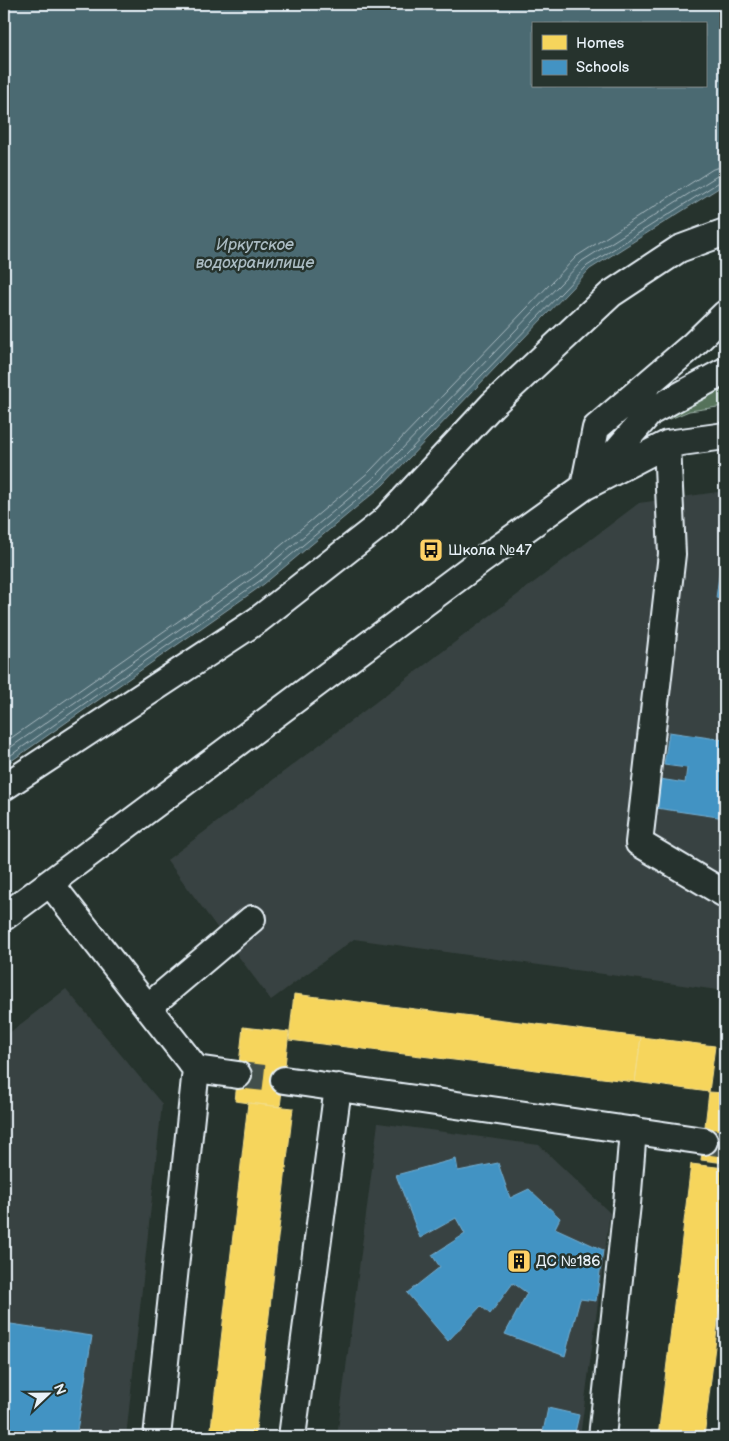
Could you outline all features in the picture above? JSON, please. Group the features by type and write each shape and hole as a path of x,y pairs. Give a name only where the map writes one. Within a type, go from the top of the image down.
{"street":[{"path":"4,787 258,620 383,522 492,405 611,294 679,249 725,232"},
{"path":"584,487 596,428 692,346 725,314"},
{"path":"584,487 650,412 725,371"},
{"path":"4,917 482,560 584,487 667,444 725,436"},
{"path":"667,444 672,554 639,843 725,894"},
{"path":"50,884 196,1069 157,1437"},
{"path":"148,1008 252,918"},
{"path":"196,1069 238,1074"},
{"path":"284,1080 704,1141"},
{"path":"292,1437 338,1087"},
{"path":"602,1437 633,1130"}],"shaded area":[{"path":"725,491 725,991 354,939 271,1000 167,860 639,503"},
{"path":"66,989 162,1104 126,1437 4,1437 4,1037"},
{"path":"378,1123 539,1145 610,1213 580,1437 337,1437"}],"green space":[{"path":"725,378 725,406 689,411 670,419 715,384"}],"water":[{"name":"Иркутское водохранилище","path":"4,4 725,4 725,184 590,269 383,485 264,584 4,766"}],"building: Homes":[{"path":"294,994 641,1037 635,1082 289,1040"},
{"path":"243,1027 289,1032 280,1107 235,1101"},
{"path":"641,1037 715,1046 709,1092 635,1082"},
{"path":"709,1092 725,1093 725,1163 701,1160"},
{"path":"248,1103 293,1108 255,1437 210,1437"},
{"path":"691,1164 725,1168 725,1264 704,1437 658,1437"}],"building: Schools":[{"path":"723,547 725,547 725,600 716,598"},
{"path":"725,730 725,818 656,808 660,779 685,783 687,768 664,765 669,732 724,740"},
{"name":"ДС №186","path":"456,1159 458,1171 498,1163 510,1198 529,1189 560,1218 555,1228 603,1250 596,1301 580,1299 565,1356 505,1334 527,1293 513,1283 490,1314 481,1306 448,1341 407,1293 440,1267 432,1255 465,1234 456,1218 420,1238 396,1175"},
{"path":"4,1323 92,1336 76,1437 4,1437"},
{"path":"548,1408 579,1415 574,1437 542,1437"}],"tunnel":[{"path":"238,1075 284,1080"},
{"path":"704,1141 725,1144"}],"place":[{"name":"Школа №47","path":"431,550"},
{"name":"ДС №186","path":"519,1261"}]}
